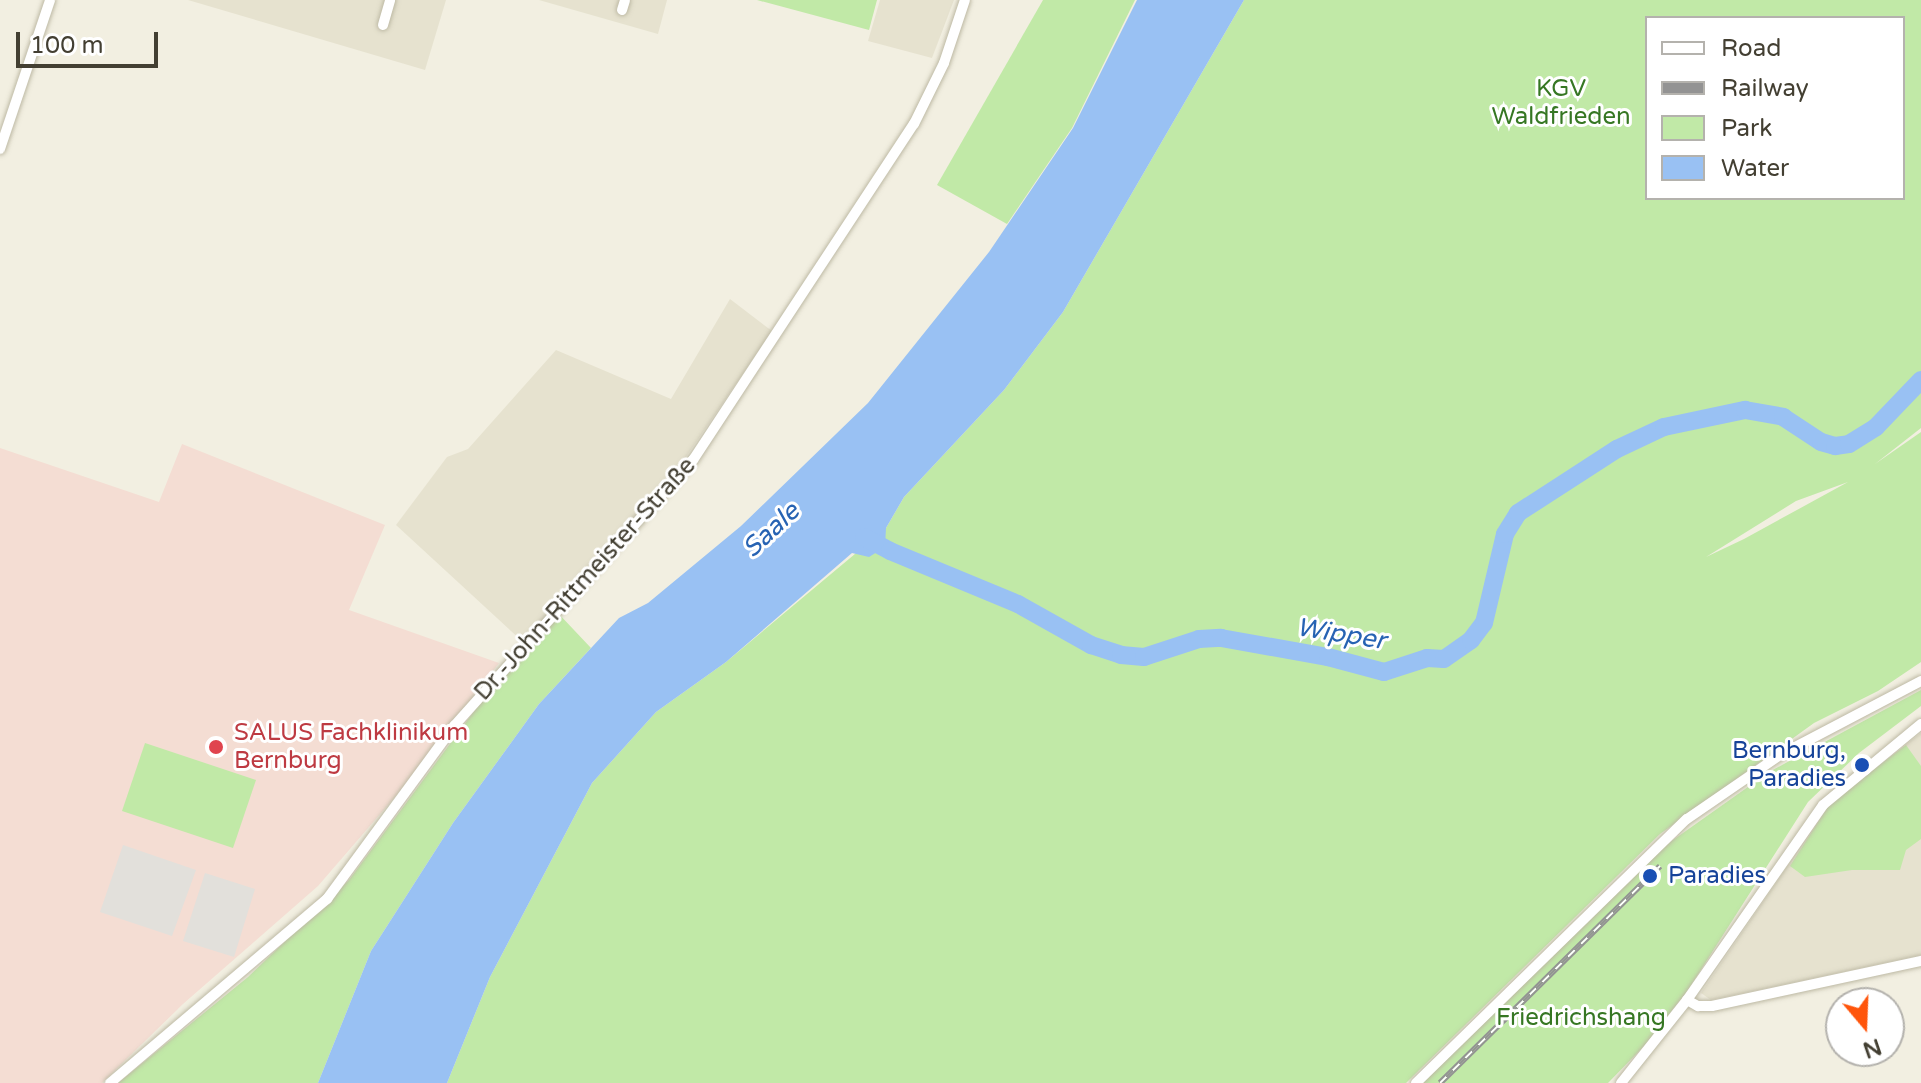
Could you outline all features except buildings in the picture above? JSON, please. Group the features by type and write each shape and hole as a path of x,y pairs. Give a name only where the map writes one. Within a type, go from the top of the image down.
{"street":[{"path":"0,149 50,0"},
{"path":"383,25 389,0"},
{"name":"Dr.-John-Rittmeister-Straße","path":"110,1083 327,899 454,726 693,460 914,124 944,63 965,0"},
{"path":"1416,1083 1657,845 1702,807 1780,755 1921,681"},
{"path":"1621,1083 1687,1000 1823,805 1921,724"},
{"path":"1687,1000 1698,1006 1712,1006 1921,961"}],"shaded area":[{"path":"188,0 446,0 425,70"},
{"path":"539,0 667,0 658,34"},
{"path":"880,0 954,0 932,58 868,41"},
{"path":"730,299 772,331 681,464 523,642 396,525 447,457 468,449 556,350 671,399"},
{"name":"SALUS Fachklinikum Bernburg","path":"182,444 385,525 349,610 499,663 413,776 318,886 183,1004 102,1083 0,1083 0,448 159,502"},
{"path":"1921,733 1921,955 1711,1000 1701,993 1831,802"},
{"path":"123,845 196,870 172,936 100,912"},
{"path":"205,873 255,889 234,957 183,941"}],"green space":[{"path":"757,0 877,0 869,30"},
{"path":"1043,0 1135,0 1072,128 1007,224 937,185"},
{"name":"KGV Waldfrieden","path":"1244,0 1921,0 1921,428 1875,464 1921,432 1921,662 1878,691 1814,723 1660,834 1406,1083 447,1083 490,977 592,783 656,712 726,662 886,528 904,497 1004,390 1063,312","holes":["1848,482 1706,557 1796,501"]},
{"path":"557,612 591,648 539,704 453,823 371,951 318,1083 118,1083 248,977 349,880 498,679"},
{"name":"Friedrichshang","path":"1921,690 1921,706 1859,753 1808,802 1688,990 1645,1045 1608,1083 1422,1083 1659,850 1769,772"},
{"path":"145,743 256,780 233,848 122,811"},
{"path":"1906,745 1921,766 1921,839 1906,850 1900,870 1852,870 1805,877 1790,866 1831,802"}],"water":[{"name":"Saale","path":"1137,0 1244,0 1063,312 1004,390 904,497 886,528 885,547 869,557 852,553 726,662 656,712 592,783 490,977 447,1083 318,1083 371,951 453,823 539,704 619,618 648,603 741,526 868,403 989,252 1073,128"}],"waterway":[{"name":"Wipper","path":"864,537 890,551 1018,604 1091,645 1121,655 1144,657 1199,639 1221,638 1328,657 1384,672 1427,658 1444,659 1471,640 1484,623 1505,534 1518,513 1617,449 1664,427 1745,410 1783,417 1821,442 1835,446 1849,444 1876,427 1921,380"}],"railway":[{"path":"1440,1083 1660,866"}],"place":[{"name":"SALUS Fachklinikum Bernburg","path":"216,747"},
{"name":"Bernburg, Paradies","path":"1862,765"},
{"name":"Paradies","path":"1650,876"}]}
